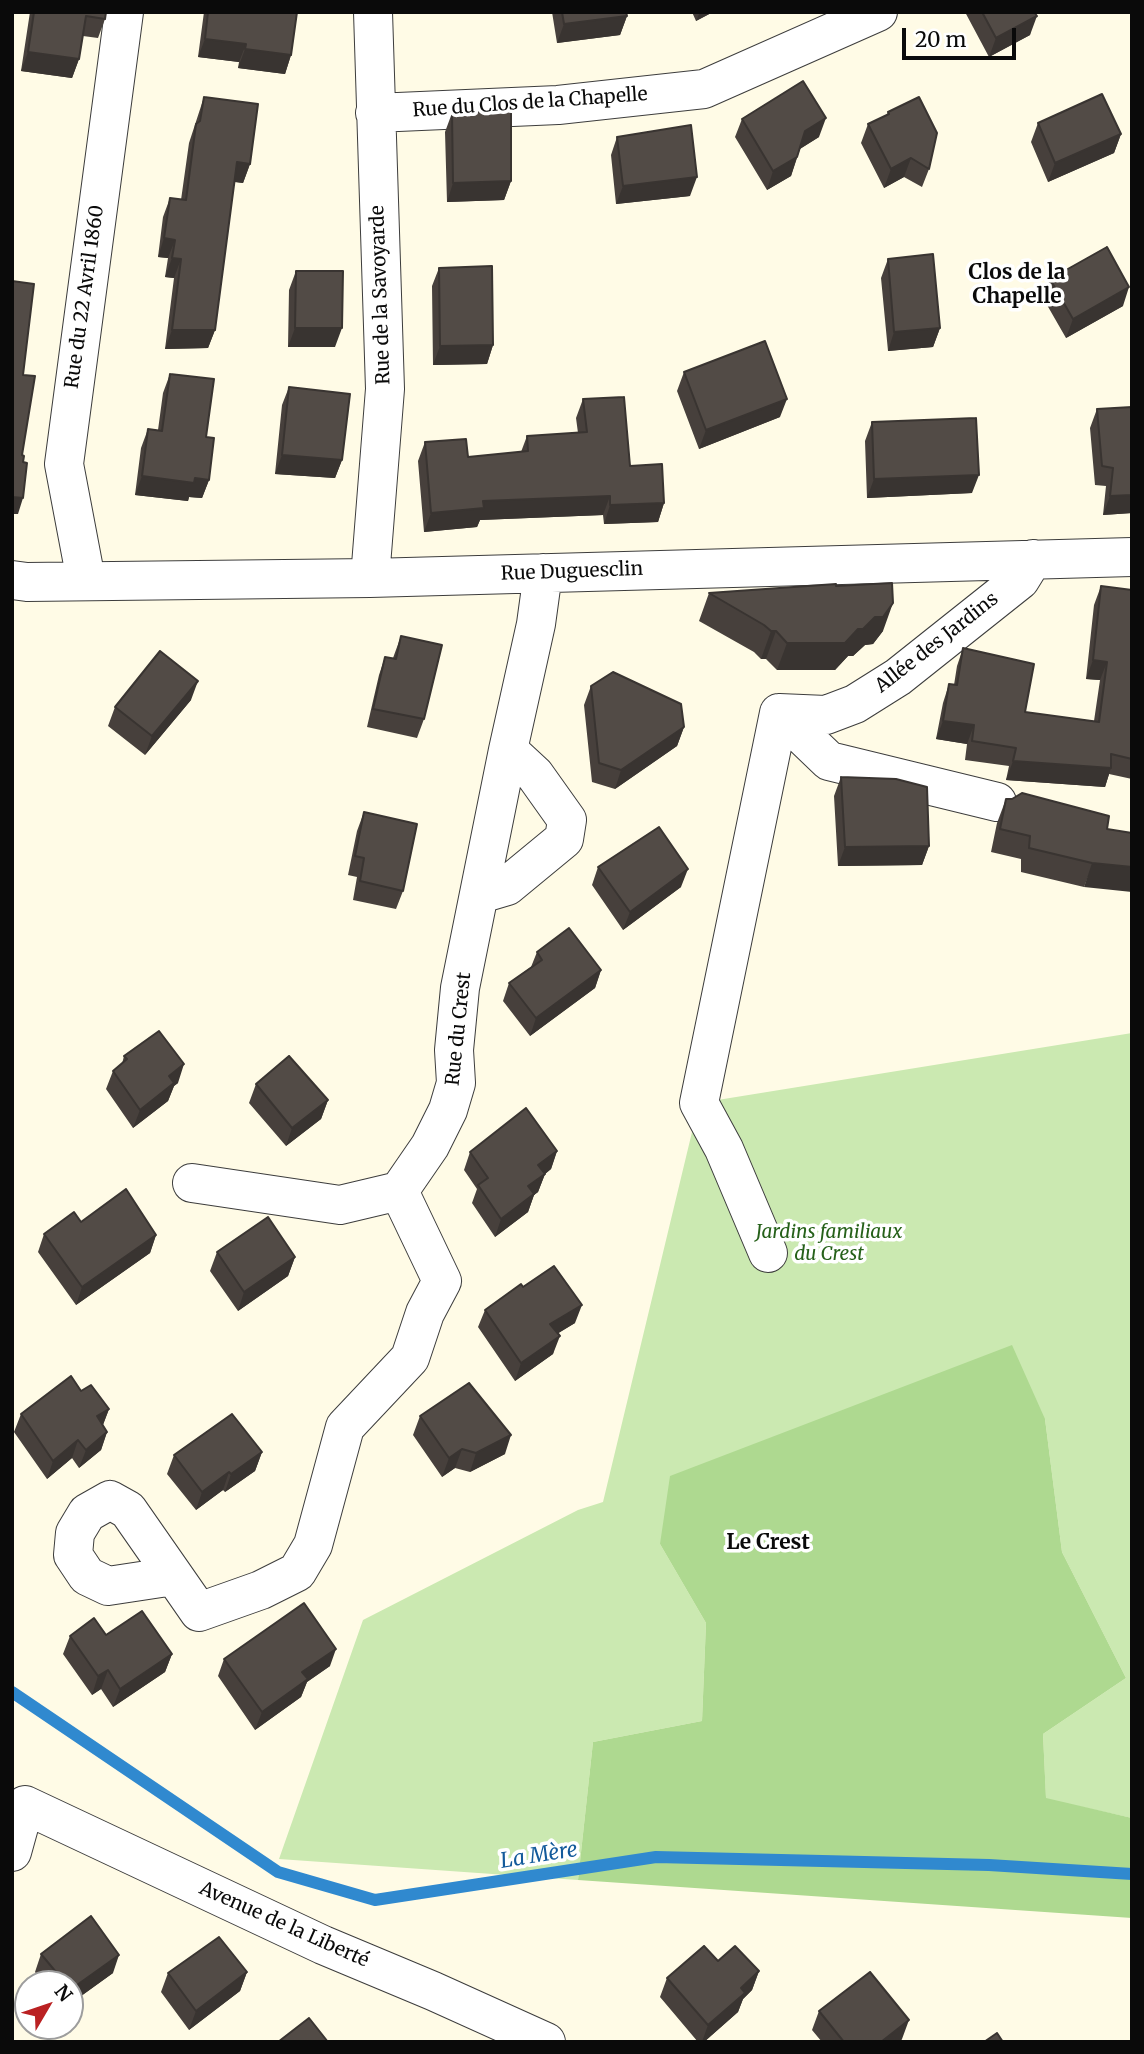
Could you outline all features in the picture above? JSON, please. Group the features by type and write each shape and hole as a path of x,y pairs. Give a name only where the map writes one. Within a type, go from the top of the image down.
{"street":[{"name":"Rue du 22 Avril 1860","path":"86,580 64,464 124,12"},
{"name":"Rue de la Savoyarde","path":"370,578 385,389 373,12"},
{"name":"Rue du Clos de la Chapelle","path":"375,113 558,105 704,89 878,12"},
{"name":"Rue Duguesclin","path":"12,580 370,578 1132,557"},
{"name":"Allée des Jardins","path":"779,713 827,715 855,704 898,677 1020,580 1033,559"},
{"name":"Rue du Crest","path":"399,1191 430,1146 456,1083 454,1050 460,988 536,624 543,573"},
{"path":"779,713 829,761 997,802"},
{"path":"768,1253 724,1149 699,1102 779,713"},
{"path":"480,894 507,886 564,839 567,821 535,775 508,750"},
{"path":"174,1576 199,1612 261,1590 297,1572 313,1545 345,1427 410,1358 425,1313 442,1281 399,1191 340,1205 191,1183"},
{"name":"Avenue de la Liberté","path":"12,1852 25,1805 323,1945 546,2042"}],"green space":[{"name":"Jardins familiaux du Crest","path":"1132,1033 1132,1818 1046,1799 1043,1734 1126,1678 1062,1552 1045,1419 660,1544 706,1623 702,1721 593,1742 578,1880 279,1859 363,1620 578,1510 603,1502 699,1103"},
{"path":"1012,1345 1045,1419 1062,1552 1126,1678 1043,1734 1046,1798 1132,1818 1132,1918 578,1880 593,1742 702,1721 706,1623 660,1544 670,1476"}],"building":[{"path":"34,12 106,12 105,19 86,16 79,59 28,52"},
{"path":"208,12 297,12 291,55 245,49 246,44 205,39"},
{"path":"562,12 626,12 627,16 564,24"},
{"path":"982,12 1034,12 1037,16 996,38"},
{"path":"803,81 826,118 805,131 797,157 773,171 742,119"},
{"path":"1102,94 1121,134 1055,163 1038,123"},
{"path":"204,97 258,104 250,164 237,162 215,330 172,330 181,259 172,258 175,240 164,238 170,198 186,200 196,124 200,121"},
{"path":"919,97 937,133 929,169 911,158 891,169 868,124"},
{"path":"511,110 511,181 453,183 452,113"},
{"path":"691,125 697,177 623,186 617,137"},
{"path":"1107,247 1129,287 1073,319 1050,279"},
{"path":"933,254 940,328 894,332 888,259"},
{"path":"492,266 493,345 440,346 439,268"},
{"path":"296,271 343,271 342,328 295,328"},
{"path":"12,281 34,284 23,375 35,376 22,455 23,462 27,463 23,498 12,497"},
{"path":"765,341 787,399 706,430 684,372"},
{"path":"170,374 214,379 206,437 214,438 209,480 195,478 194,483 142,476 148,429 162,431"},
{"path":"289,387 350,394 342,460 282,455"},
{"path":"624,397 630,466 662,464 664,503 610,505 610,496 483,501 484,508 431,513 425,442 466,439 468,457 528,451 527,436 587,432 583,399"},
{"path":"1132,407 1132,495 1110,496 1113,468 1102,466 1097,409"},
{"path":"976,418 979,475 874,479 872,422"},
{"path":"892,583 893,603 883,617 875,617 845,643 787,643 776,631 771,631 709,593 836,584"},
{"path":"1101,586 1132,590 1132,759 1111,754 1111,768 1013,761 1016,748 972,741 974,725 943,721 949,684 957,685 963,648 1034,664 1025,712 1099,722 1107,662 1093,660"},
{"path":"401,636 442,645 424,719 373,709 385,657 396,659"},
{"path":"160,651 198,681 152,736 115,707"},
{"path":"613,672 681,704 684,727 621,770 599,763 591,686"},
{"path":"841,777 896,779 927,787 929,846 845,847"},
{"path":"1022,793 1109,816 1107,829 1132,833 1132,867 1092,863 1029,848 1030,836 1000,829 1006,799 1012,799"},
{"path":"364,812 417,824 403,891 360,881 364,858 355,856"},
{"path":"659,827 688,869 630,912 598,867"},
{"path":"569,928 601,970 536,1018 509,983 542,960 537,952"},
{"path":"159,1031 184,1064 169,1076 174,1083 140,1110 113,1071 127,1059 124,1056"},
{"path":"289,1056 328,1100 292,1128 256,1084"},
{"path":"526,1108 557,1151 538,1165 545,1174 528,1186 534,1194 501,1219 478,1185 488,1178 470,1152"},
{"path":"126,1189 156,1235 82,1287 44,1234 74,1212 81,1222"},
{"path":"268,1217 295,1257 244,1292 217,1252"},
{"path":"554,1266 582,1305 550,1324 560,1336 521,1363 485,1310 521,1284 523,1287"},
{"path":"71,1376 81,1391 91,1385 109,1409 97,1416 107,1432 86,1450 78,1440 53,1461 21,1414"},
{"path":"469,1383 511,1435 476,1453 462,1449 449,1458 420,1416"},
{"path":"232,1414 262,1452 202,1492 174,1455"},
{"path":"304,1603 336,1649 302,1672 308,1679 262,1712 224,1659"},
{"path":"142,1611 172,1654 120,1689 108,1670 98,1676 70,1636 94,1618 106,1635"},
{"path":"91,1916 119,1955 84,1980 84,1970 54,1970 41,1954"},
{"path":"219,1937 247,1972 196,2011 168,1973"},
{"path":"704,1946 718,1961 735,1946 759,1971 741,1988 745,1993 708,2025 667,1978"},
{"path":"870,1972 909,2020 881,2042 844,2042 819,2011"},
{"path":"309,2018 328,2042 278,2042"},
{"path":"997,2033 1003,2042 984,2042"}],"waterway":[{"name":"La Mère","path":"12,1692 278,1872 375,1900 656,1857 989,1865 1132,1874"}],"district":[{"name":"Clos de la Chapelle","path":"1017,285"},
{"name":"Le Crest","path":"768,1543"}]}
